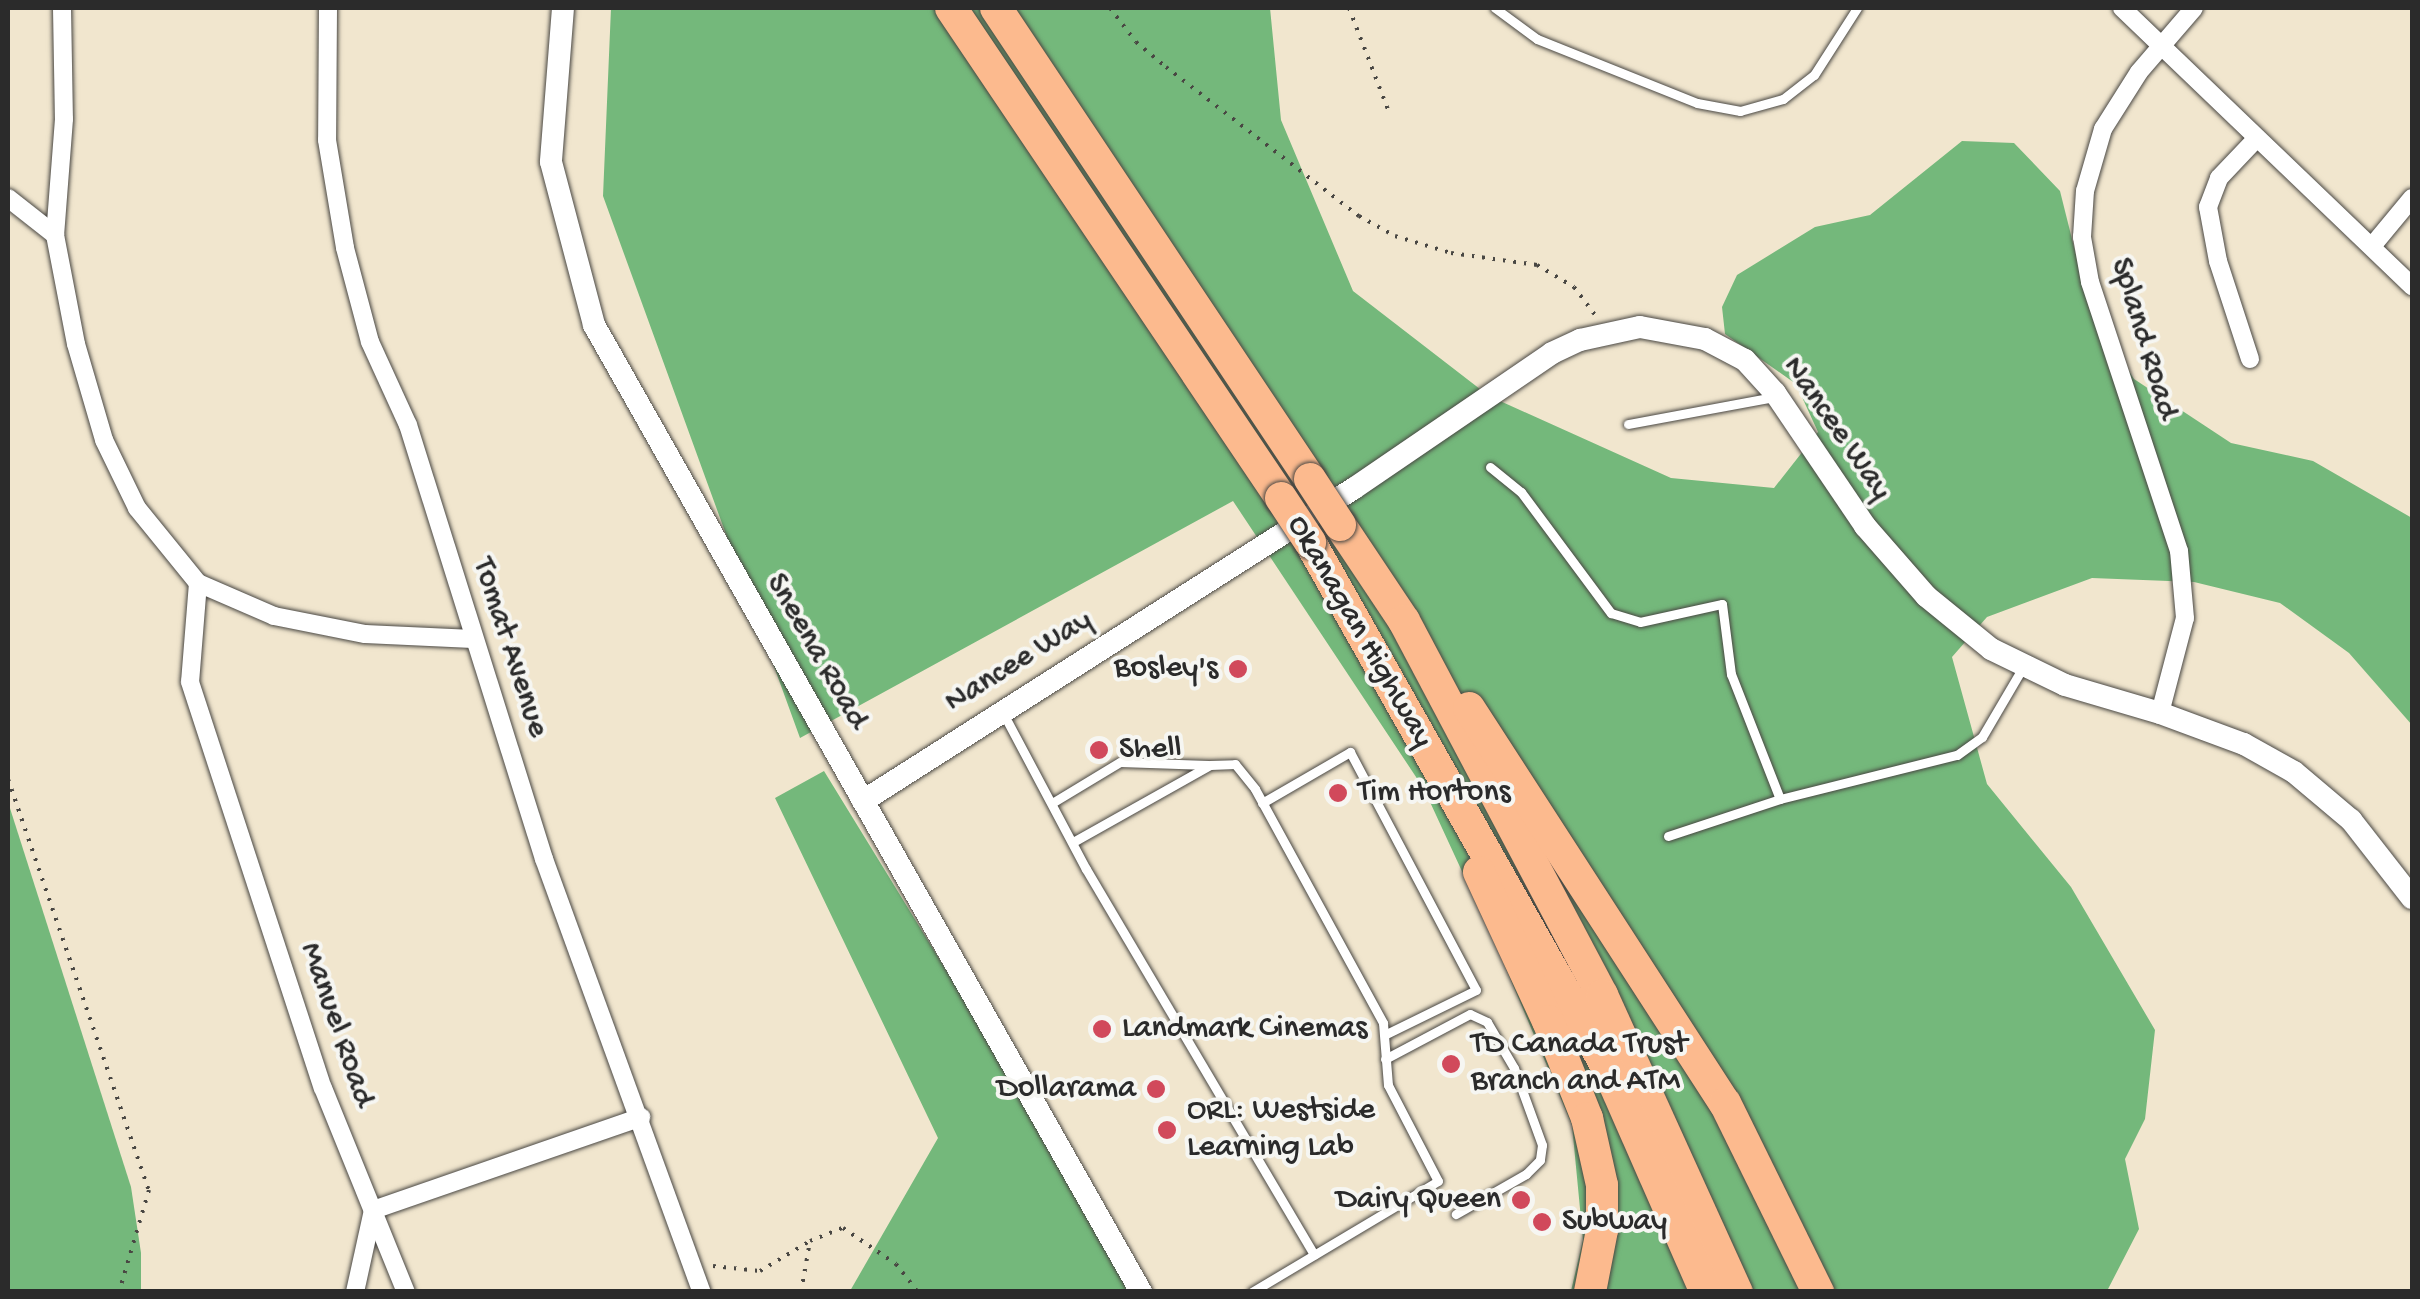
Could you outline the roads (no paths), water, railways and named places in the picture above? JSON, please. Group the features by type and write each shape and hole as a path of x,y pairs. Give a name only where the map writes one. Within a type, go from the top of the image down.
{"highway":[{"name":"Okanagan Highway","path":"951,8 1310,542 1606,1067 1706,1292"},
{"name":"Okanagan Highway","path":"996,8 1404,621 1602,995 1737,1292"},
{"path":"1404,621 1492,739 1584,889 1725,1103 1818,1292"},
{"path":"1451,792 1483,885 1548,1021 1587,1118 1602,1185 1602,1230 1590,1292"}],"street":[{"path":"62,8 64,118 56,235 76,344 104,440 137,508 198,583 274,616 365,634 474,639"},
{"name":"Tomat Avenue","path":"328,8 328,140 345,248 370,342 408,425 544,860 702,1292"},
{"name":"Sneena Road","path":"563,8 551,162 594,325 1142,1292"},
{"path":"2122,8 2163,43 2412,286"},
{"name":"Spland Road","path":"2160,712 2185,618 2179,551 2090,282 2082,237 2085,191 2103,129 2163,43 2194,8"},
{"path":"2250,359 2218,261 2208,206 2219,178 2258,138"},
{"path":"8,198 56,235"},
{"path":"2373,246 2412,198"},
{"name":"Nancee Way","path":"863,800 1352,489 1552,353 1606,332 1640,327 1704,339 1745,360 1777,396 1865,526 1926,596 1991,649 2023,668 2082,691 2160,712 2244,744 2294,772 2351,820 2412,898"},
{"name":"Manuel Road","path":"198,583 190,682 324,1088 406,1292"},
{"path":"355,1292 373,1210 641,1117"}],"lane":[{"path":"1495,8 1537,39 1696,102 1740,111 1783,100 1814,75 1857,8"},
{"path":"1628,424 1777,396"},
{"path":"1490,467 1521,492 1611,612 1640,622 1722,604 1731,674 1780,799"},
{"path":"1668,836 1780,799 1956,755 1982,737 2023,668"},
{"path":"1002,710 1073,842 1314,1255"},
{"path":"1262,803 1350,752 1476,990 1386,1034"},
{"path":"1052,803 1120,762 1235,764 1262,803 1386,1034 1388,1086 1438,1181 1252,1292"},
{"path":"1073,842 1210,765"},
{"path":"1384,1059 1470,1014 1487,1022 1521,1090 1542,1146 1540,1160 1526,1174 1456,1214"}],"place":[{"name":"Bosley's","path":"1238,669"},
{"name":"Shell","path":"1099,750"},
{"name":"Tim Hortons","path":"1338,793"},
{"name":"Landmark Cinemas","path":"1102,1029"},
{"name":"TD Canada Trust Branch and ATM","path":"1451,1064"},
{"name":"Dollarama","path":"1156,1089"},
{"name":"ORL: Westside Learning Lab","path":"1167,1130"},
{"name":"Dairy Queen","path":"1521,1200"},
{"name":"Subway","path":"1542,1222"}]}
